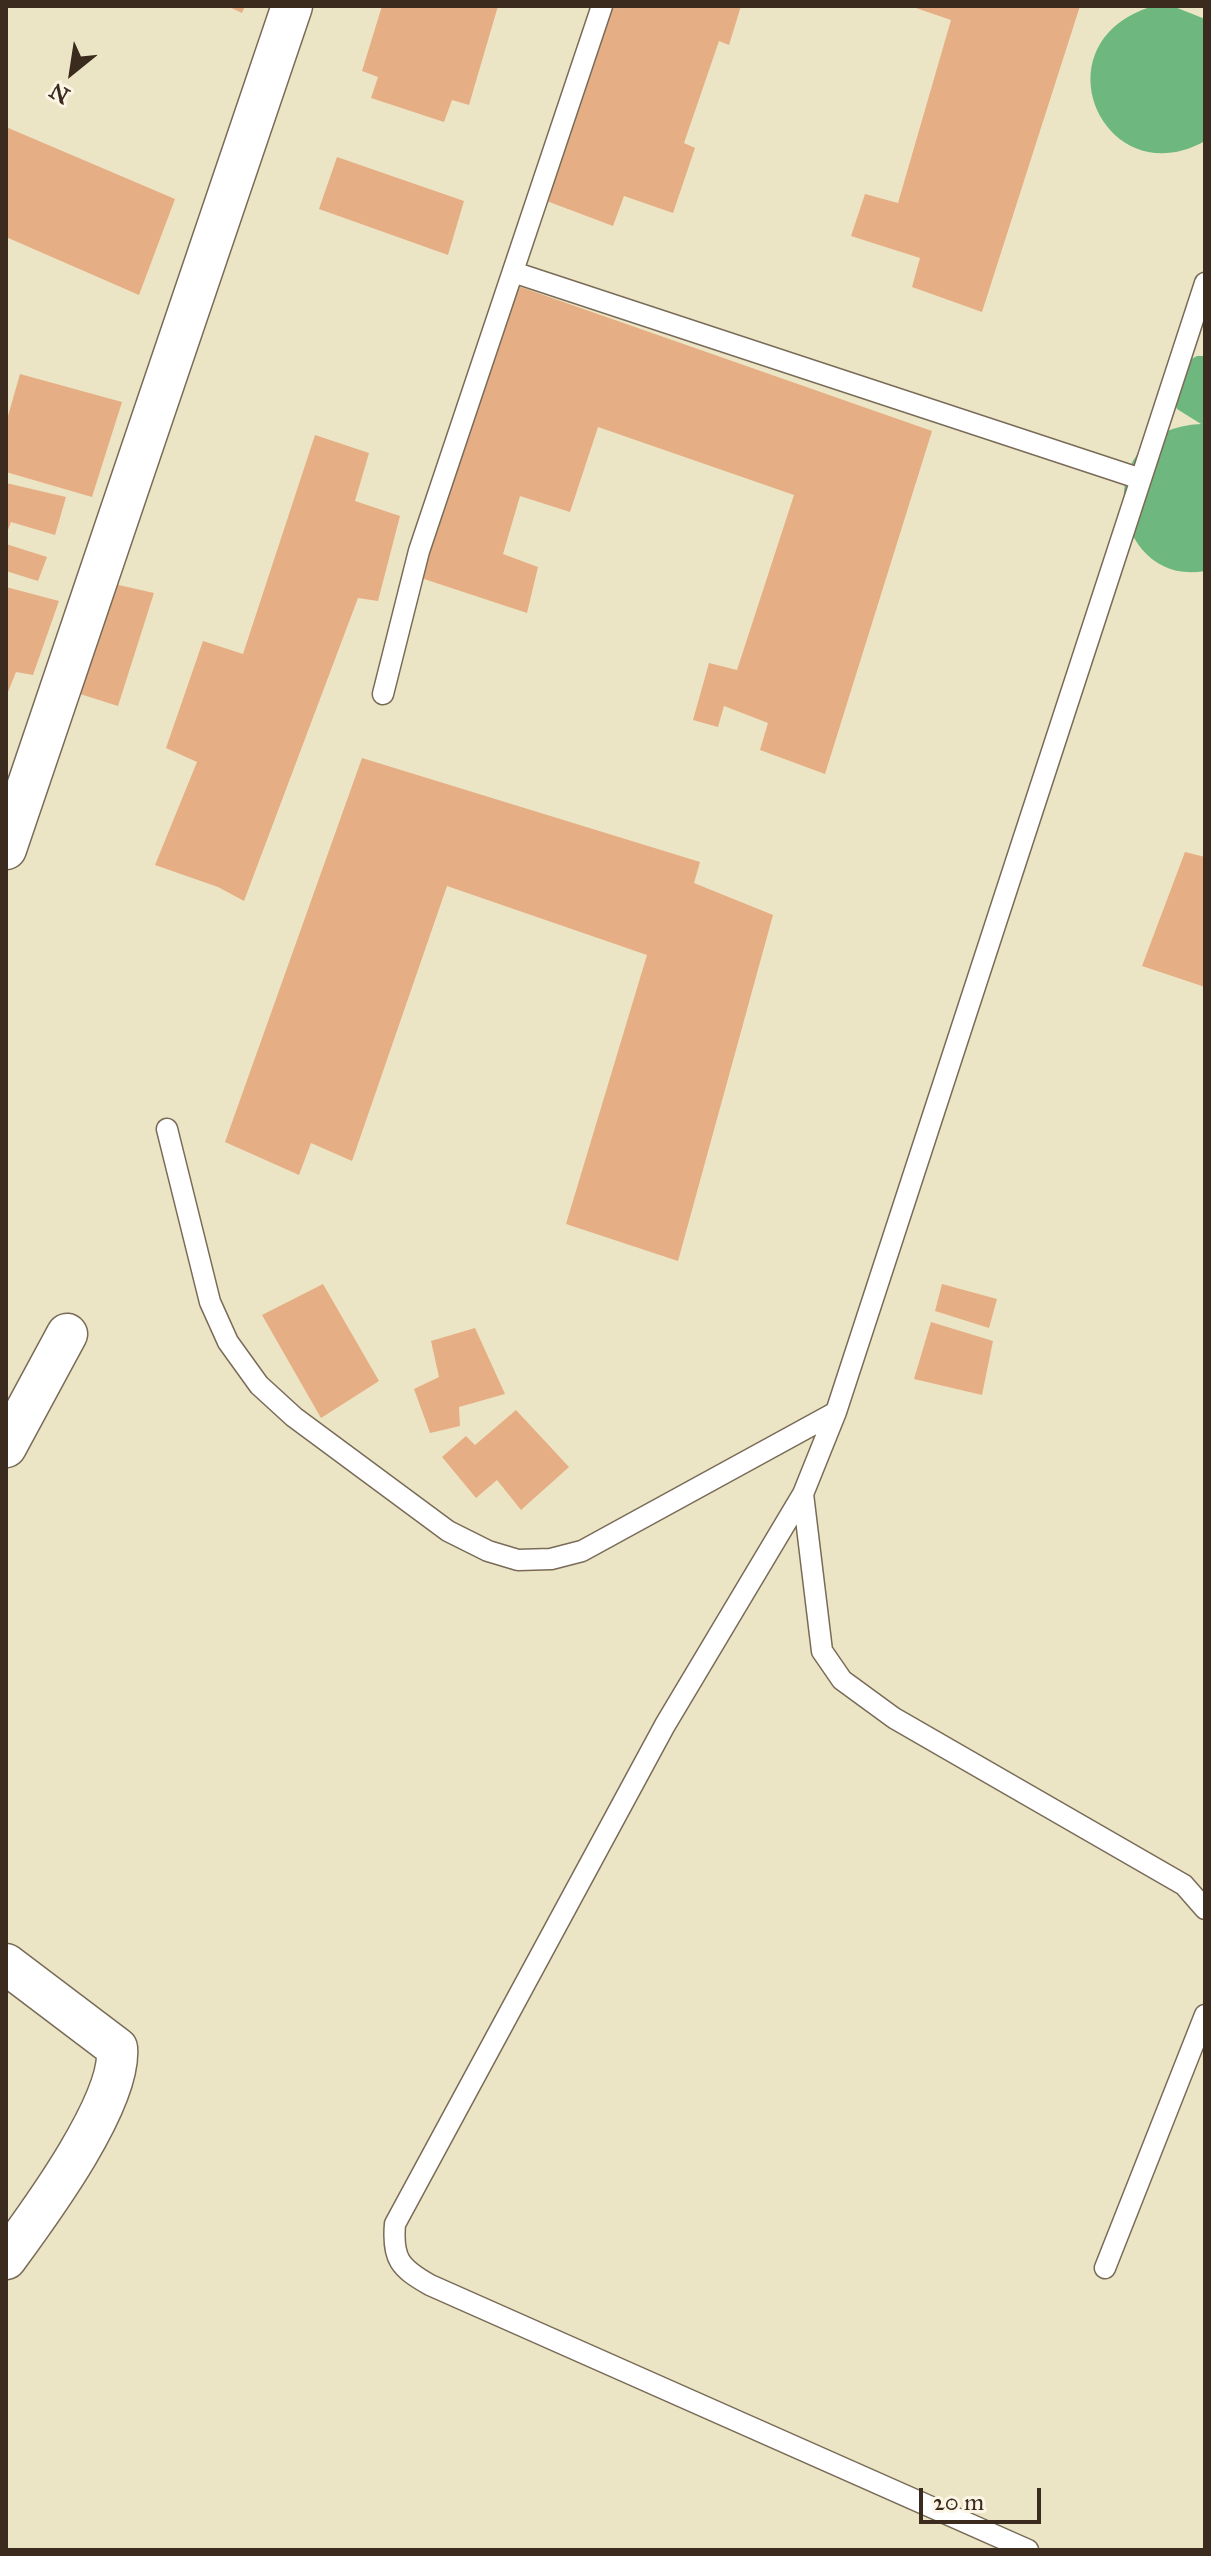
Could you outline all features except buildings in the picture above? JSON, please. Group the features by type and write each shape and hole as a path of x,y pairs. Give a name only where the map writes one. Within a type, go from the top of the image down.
{"street":[{"path":"6,849 292,6"},
{"path":"6,1447 67,1334"},
{"path":"6,1964 117,2048 119,2063 112,2086 50,2198 6,2259"}],"lane":[{"path":"383,694 419,551 602,6"},
{"path":"513,272 1141,479"},
{"path":"1028,2550 430,2285 407,2272 393,2250 395,2224 665,1725 803,1494 836,1412 1205,283"},
{"path":"167,1129 210,1302 228,1342 259,1385 294,1417 448,1531 488,1551 518,1560 551,1559 582,1551 836,1412"},
{"path":"803,1494 822,1651 842,1680 894,1718 1184,1885 1205,1909"},
{"path":"1105,2268 1205,2015"}],"green space":[{"path":"1150,7 1175,7 1205,19 1205,141 1169,153 1138,149 1113,133 1097,109 1090,81 1096,52 1115,26"},
{"path":"1197,356 1205,356 1205,571 1173,570 1148,556 1132,533 1124,506 1127,477 1139,451 1164,432 1201,424 1177,409 1171,394 1182,364"}]}
